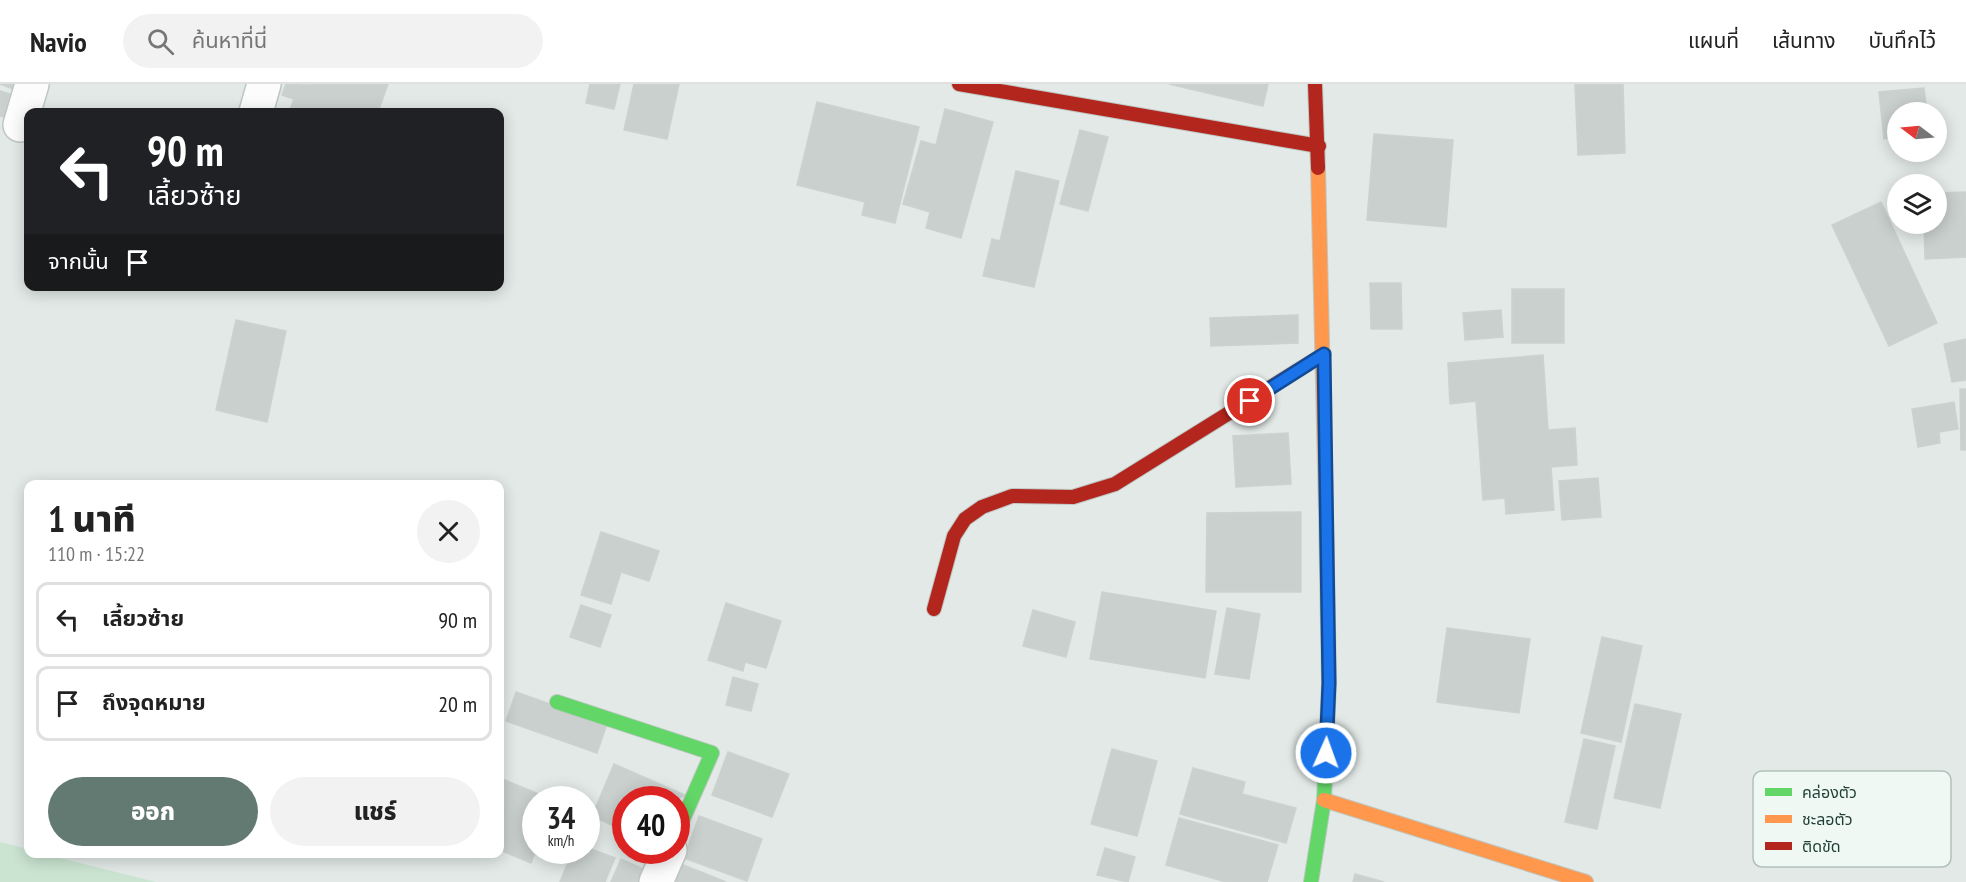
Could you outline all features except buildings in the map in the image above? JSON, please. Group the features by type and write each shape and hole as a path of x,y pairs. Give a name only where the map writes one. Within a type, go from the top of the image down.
{"street":[{"path":"25,108 32,84"},
{"path":"257,108 264,84"},
{"path":"959,84 1319,146"},
{"path":"1311,882 1324,800 1329,683 1324,354 1319,146 1315,84"},
{"path":"20,125 24,111"},
{"path":"934,609 952,542 962,521 990,501 1009,496 1027,495 1068,499 1120,483 1324,354"},
{"path":"558,702 712,753 690,803"},
{"path":"1324,800 1586,882"},
{"path":"656,882 664,864"}],"green space":[{"path":"0,842 24,848 24,858 60,858 156,882 0,882"}],"traffic: fast":[{"path":"1311,882 1324,800 1329,683 1326,512"},
{"path":"557,702 712,753 690,803"}],"traffic: slow":[{"path":"1318,168 1326,512"},
{"path":"1324,800 1586,882"}],"traffic: jam":[{"path":"959,84 1319,146"},
{"path":"1315,84 1318,168"},
{"path":"934,609 954,536 965,519 982,507 1012,496 1073,497 1115,484 1324,354"}],"route":[{"path":"1250,401 1324,354 1329,683 1326,753"}]}
